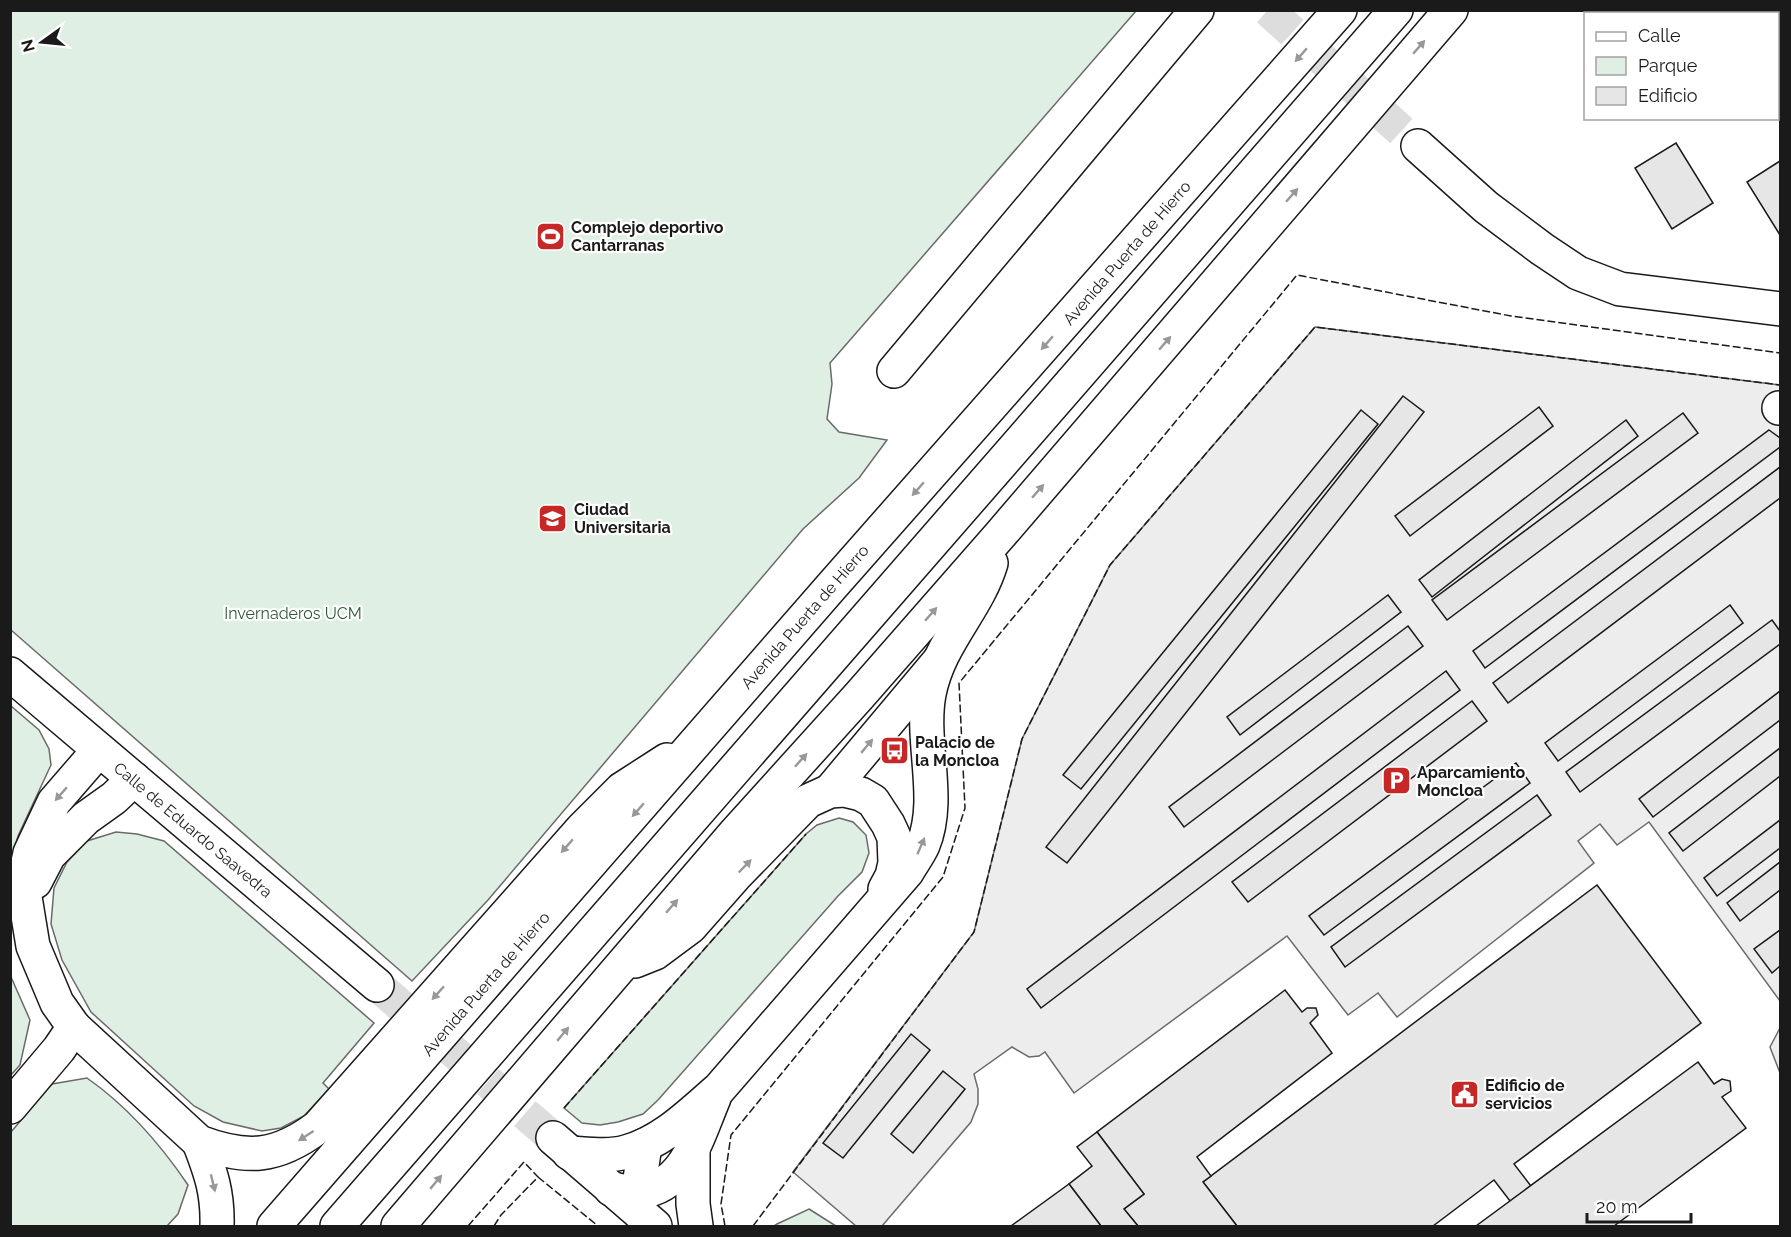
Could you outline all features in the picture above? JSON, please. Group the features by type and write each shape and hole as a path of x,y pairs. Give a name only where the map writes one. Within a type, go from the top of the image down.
{"main road":[{"path":"894,371 1197,10"},
{"name":"Avenida Puerta de Hierro","path":"274,1227 1340,10"},
{"path":"337,1227 1396,10"},
{"path":"398,1227 620,966 1000,535 1451,10"},
{"path":"1418,147 1486,207 1578,273 1620,289 1780,309"},
{"path":"636,1205 561,1145 597,1155 624,1153 645,1145 686,1118 719,1089 907,872 923,844 930,813 926,725 929,694 939,661 951,636 986,579 1000,535"},
{"path":"830,791 939,661"},
{"name":"Calle de Eduardo Saavedra","path":"10,674 377,985"},
{"path":"99,750 54,802 30,853 23,885 33,946 57,1003 74,1027 199,1142 220,1150 242,1154 261,1154 293,1144 318,1127 582,829 622,789 701,737"},
{"path":"27,912 35,882 49,855 86,818 114,798 134,779"},
{"path":"620,966 655,953 690,927 735,876 808,801 830,791 844,790 861,794 873,801 894,837 895,863 892,876 875,910"},
{"path":"10,1107 60,1049 74,1027"},
{"path":"636,1205 671,1180 693,1149 719,1089"},
{"path":"199,1142 214,1182 218,1227"},
{"path":"636,1205 645,1145"},
{"path":"693,1149 693,1204 696,1227"}],"green space":[{"name":"Invernaderos UCM","path":"11,10 1136,11 830,363 832,384 827,419 839,432 887,440 859,478 803,529 488,900 412,981 11,630"},
{"path":"11,706 39,730 49,749 51,765 18,836 11,862"},
{"path":"839,818 853,822 866,835 869,853 862,872 838,896 658,1100 643,1114 600,1125 582,1123 564,1108 806,834 817,825"},
{"path":"116,832 137,834 164,841 374,1023 323,1083 329,1089 304,1116 281,1128 262,1131 223,1122 194,1106 91,1012 62,960 51,924 54,888 67,862 87,841"},
{"path":"11,977 30,1020 20,1065 11,1075"},
{"path":"87,1078 116,1101 142,1127 188,1185 178,1214 167,1226 11,1226 11,1132 52,1084"},
{"path":"809,1209 836,1226 774,1226 777,1224"}],"shaded area":[{"name":"Aparcamiento Moncloa","path":"1315,327 1780,385 1780,1001 1649,822 1617,845 1600,824 1578,841 1594,863 1397,1017 1378,993 1348,1015 1287,936 1074,1093 1045,1052 1039,1056 1029,1057 1012,1047 974,1074 978,1089 978,1104 971,1122 882,1226 856,1226 793,1172 974,932 1022,739 1110,565"},
{"path":"1780,1028 1780,1073 1770,1047"}],"building":[{"path":"1676,143 1713,203 1672,229 1635,168"},
{"path":"1780,161 1780,235 1747,182"},
{"path":"1403,396 1424,412 1067,863 1046,847"},
{"path":"1539,407 1553,426 1410,536 1395,516"},
{"path":"1361,410 1378,424 1081,789 1063,775"},
{"path":"1683,413 1698,433 1447,620 1432,600"},
{"path":"1626,420 1638,436 1432,597 1419,580"},
{"path":"1769,430 1780,438 1780,447 1485,668 1473,651"},
{"path":"1780,467 1780,498 1508,703 1493,683"},
{"path":"1388,595 1401,612 1240,735 1227,717"},
{"path":"1730,605 1743,623 1558,761 1545,743"},
{"path":"1772,620 1780,631 1780,644 1580,792 1566,772"},
{"path":"1408,626 1423,646 1184,827 1169,807"},
{"path":"1446,671 1460,690 1041,1008 1027,989"},
{"path":"1780,691 1780,720 1653,817 1639,799"},
{"path":"1472,701 1487,721 1248,902 1232,882"},
{"path":"1780,748 1780,776 1683,851 1669,833"},
{"path":"1516,763 1530,783 1324,935 1309,916"},
{"path":"1537,795 1551,815 1345,967 1331,947"},
{"path":"1780,820 1780,848 1717,896 1704,878"},
{"path":"1780,862 1780,890 1740,921 1727,903"},
{"name":"Edificio de servicios","path":"1597,885 1701,1023 1514,1164 1531,1186 1510,1201 1494,1180 1433,1226 1237,1226 1203,1182"},
{"path":"1780,930 1780,966 1772,973 1754,949"},
{"path":"1285,990 1302,1012 1307,1008 1316,1008 1318,1015 1310,1023 1332,1053 1197,1157 1211,1176 1203,1182 1237,1226 1138,1226 1124,1209 1144,1194 1097,1132"},
{"path":"911,1034 930,1050 843,1158 823,1143"},
{"path":"1698,1062 1714,1084 1722,1079 1730,1081 1731,1091 1722,1097 1746,1128 1614,1226 1476,1226"},
{"path":"943,1071 965,1089 913,1153 891,1134"},
{"path":"1097,1132 1144,1194 1124,1209 1138,1226 1101,1226 1069,1184 1092,1166 1077,1147"},
{"path":"1069,1184 1101,1226 1011,1226"}],"tunnel":[{"path":"1268,10 1418,146"},
{"path":"377,985 553,1138"}],"fence":[{"path":"725,1226 721,1204 731,1135 943,877 965,808 959,683 1297,275 1511,316 1780,353"},
{"path":"753,1226 974,932 1022,739 1110,565 1315,327 1780,385"},
{"path":"564,1108 806,834"},
{"path":"468,1226 524,1162 538,1177"},
{"path":"494,1226 501,1215 538,1177 598,1226"}],"place":[{"name":"Complejo deportivo Cantarranas","path":"550,236"},
{"name":"Ciudad Universitaria","path":"553,518"},
{"name":"Palacio de la Moncloa","path":"894,751"},
{"name":"Aparcamiento Moncloa","path":"1396,781"},
{"name":"Edificio de servicios","path":"1464,1094"}]}
